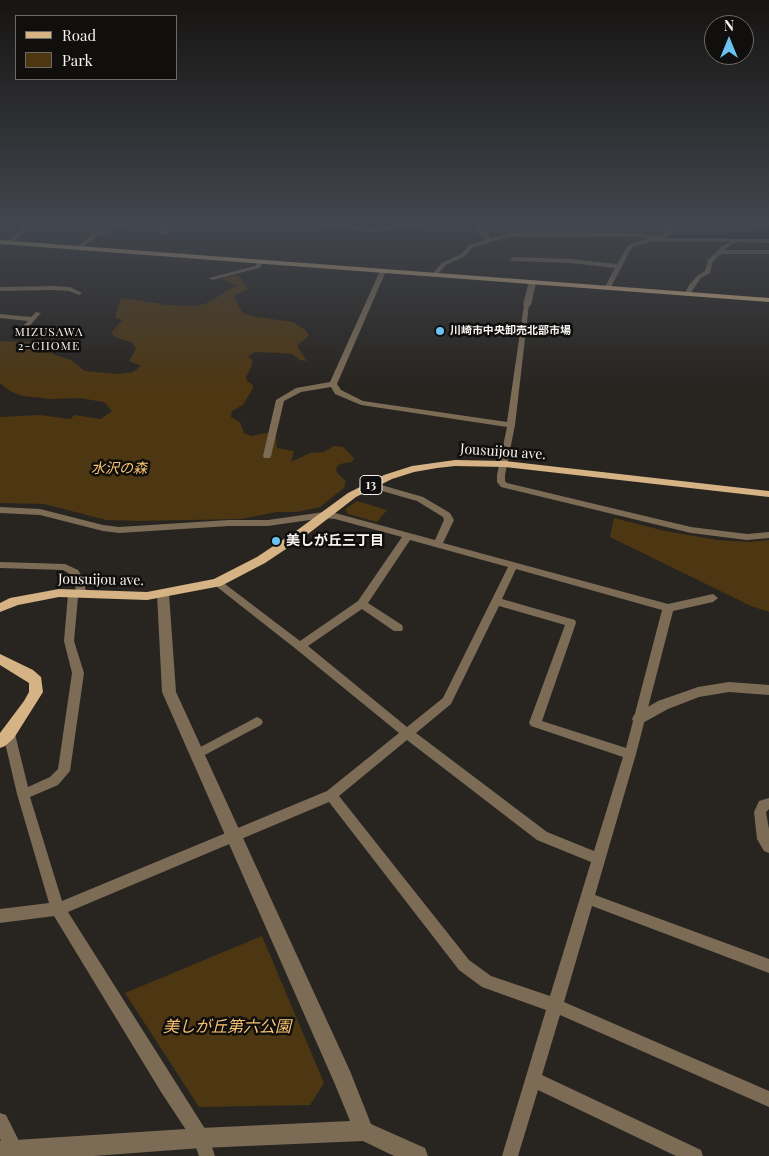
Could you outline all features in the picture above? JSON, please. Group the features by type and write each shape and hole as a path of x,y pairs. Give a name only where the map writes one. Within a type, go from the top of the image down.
{"main road":[{"path":"482,279 769,300"},
{"path":"532,283 769,304"},
{"name":"Jousuijou ave.","path":"0,608 30,597 59,593 125,597 163,594 217,583 262,560 352,495 371,485 412,469 436,465 455,463 504,464 769,494"},
{"path":"0,658 28,674 36,681 36,692 29,705 4,738"}],"street":[{"path":"333,384 379,279"},
{"path":"608,287 612,279"},
{"path":"688,294 697,279"},
{"path":"532,283 527,305 511,426 501,482 504,485 690,530 748,537 769,534"},
{"path":"0,289 54,288 70,289 79,293"},
{"path":"0,316 36,316 22,331"},
{"path":"333,384 338,392 361,403 511,426"},
{"path":"267,456 280,400 299,390 333,384"},
{"path":"371,485 420,499 447,515 449,520 438,544"},
{"path":"0,510 40,512 103,528 119,530 229,523 268,523 324,515 335,516 668,608 713,598"},
{"path":"300,646 362,604 408,535"},
{"path":"0,565 65,567 74,572 79,578 69,641 78,674 64,771 54,781 23,794"},
{"path":"0,916 58,909 331,795 408,734 447,700 513,566"},
{"path":"217,583 300,646 408,734 542,836 598,859"},
{"path":"163,594 170,692 343,1078 364,1131"},
{"path":"495,601 571,623 535,723 630,754"},
{"path":"362,604 398,628"},
{"path":"510,1156 630,754 668,608"},
{"path":"639,719 664,705 698,692 729,687 769,690"},
{"path":"197,754 257,722"},
{"path":"4,738 58,909 204,1147"},
{"path":"331,795 464,965 486,982 556,1006 769,1098"},
{"path":"767,842 760,812 764,805 769,803"},
{"path":"587,898 769,966"},
{"path":"532,1079 694,1156"},
{"path":"0,1121 8,1152 204,1147 364,1131 417,1156"}],"green space":[{"name":"水沢の森","path":"241,279 248,289 234,296 242,312 250,316 293,322 309,335 297,346 307,361 300,360 292,354 255,352 248,356 252,360 252,365 246,377 247,381 253,385 253,388 243,405 232,411 231,417 240,422 244,433 251,436 267,433 276,437 277,448 294,451 291,462 310,453 324,452 334,446 343,447 354,458 352,462 340,464 336,468 337,473 346,481 344,488 320,507 297,512 277,512 241,519 106,520 44,504 0,503 0,417 39,415 71,419 74,415 101,419 112,411 104,402 79,398 51,399 22,396 10,391 0,383 0,341 40,342 48,345 52,354 71,360 85,371 118,374 133,372 141,366 129,361 136,349 133,343 115,337 111,333 122,320 115,317 120,300 124,298 167,305 196,306 207,303 237,285 223,280"},
{"path":"357,501 387,510 377,522 348,514 345,509"},
{"path":"614,518 665,531 717,540 749,542 769,540 769,612 751,606 610,537"},
{"name":"美しが丘第六公園","path":"262,936 324,1083 310,1105 199,1107 125,993"}],"place":[{"name":"川崎市中央卸売北部市場","path":"440,331"},
{"name":"美しが丘三丁目","path":"276,541"}],"district":[{"name":"MIZUSAWA 2-CHOME","path":"49,339"}]}
